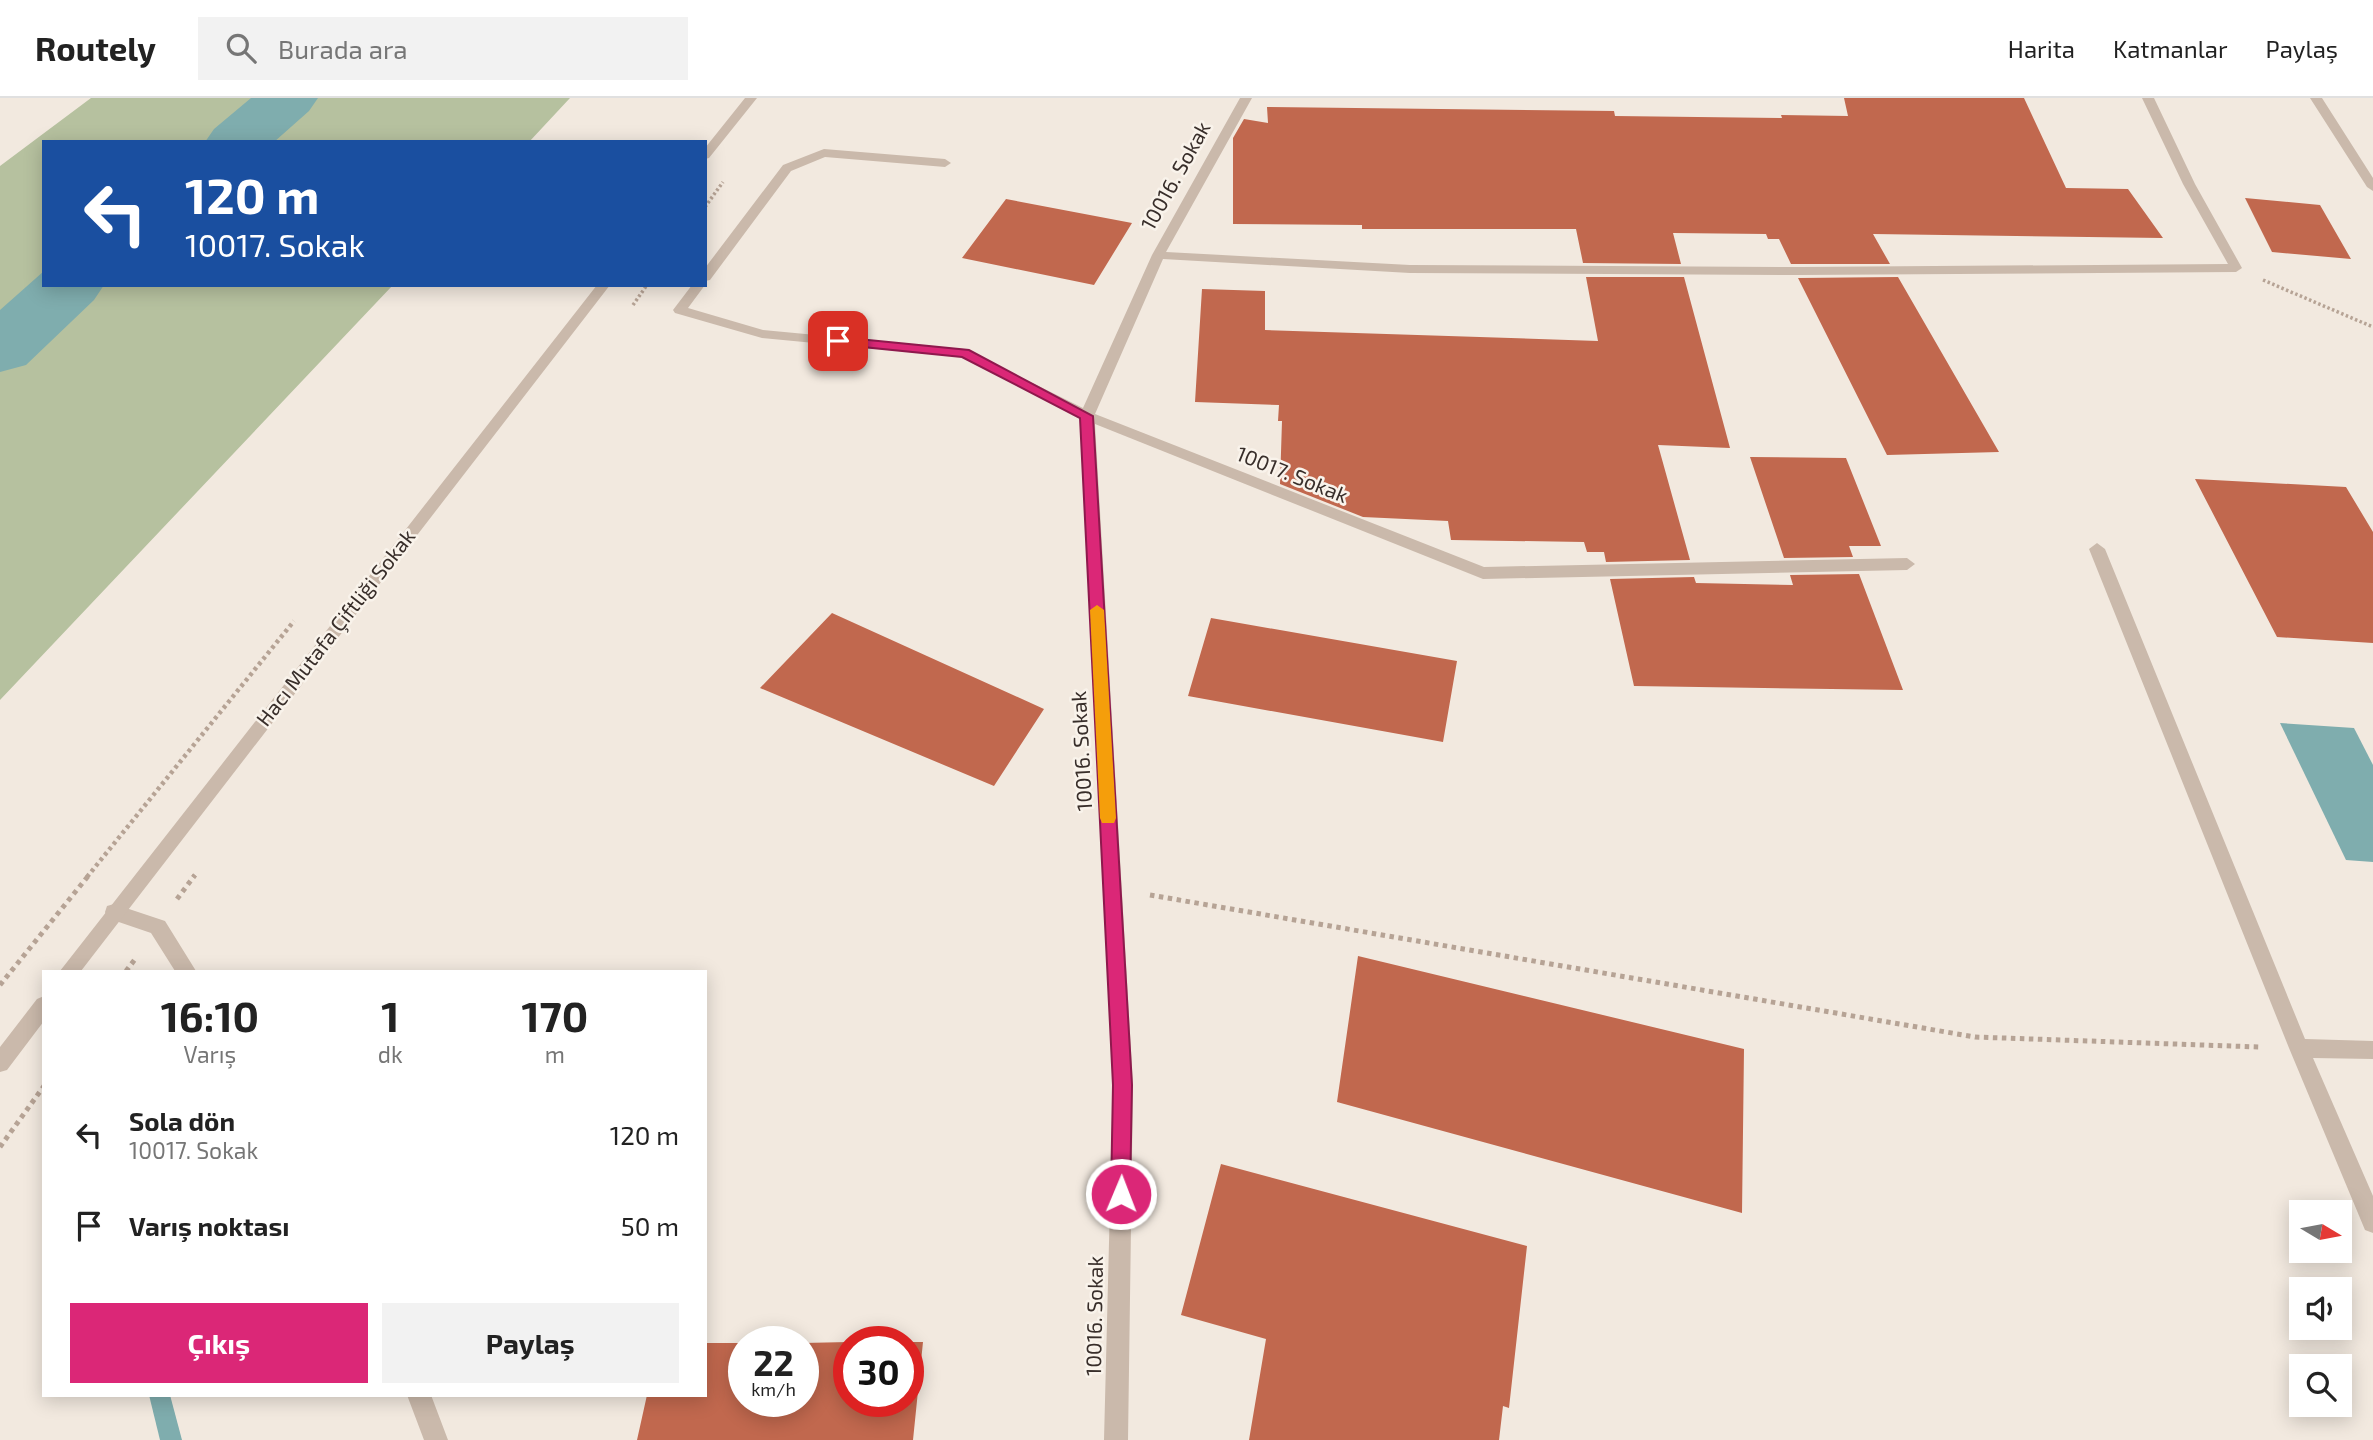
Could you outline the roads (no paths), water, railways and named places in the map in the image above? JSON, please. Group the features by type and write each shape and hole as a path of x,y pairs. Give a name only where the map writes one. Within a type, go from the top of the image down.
{"street":[{"path":"707,153 751,98"},
{"name":"10016. Sokak","path":"1115,1440 1123,1085 1087,416 1158,255 1246,98"},
{"path":"1158,255 1438,269 1814,271 2236,268 2189,184 2148,98"},
{"path":"2316,98 2373,187"},
{"path":"707,274 788,168 824,153 945,163"},
{"name":"Hacı Mutafa Çiftliği Sokak","path":"71,970 602,287"},
{"name":"10017. Sokak","path":"697,287 680,310 762,334 964,353 1087,416 1483,573 1907,565"},
{"path":"2097,550 2299,1048 2373,1222"},
{"path":"114,912 158,927 185,970"},
{"path":"0,1063 42,1008"},
{"path":"2299,1048 2373,1050"},
{"path":"420,1397 436,1440"}],"water":[{"path":"2280,723 2354,728 2373,765 2373,862 2346,860"}],"waterway":[{"path":"238,140 288,98"},
{"path":"0,349 67,287"},
{"path":"160,1397 171,1440"}]}
